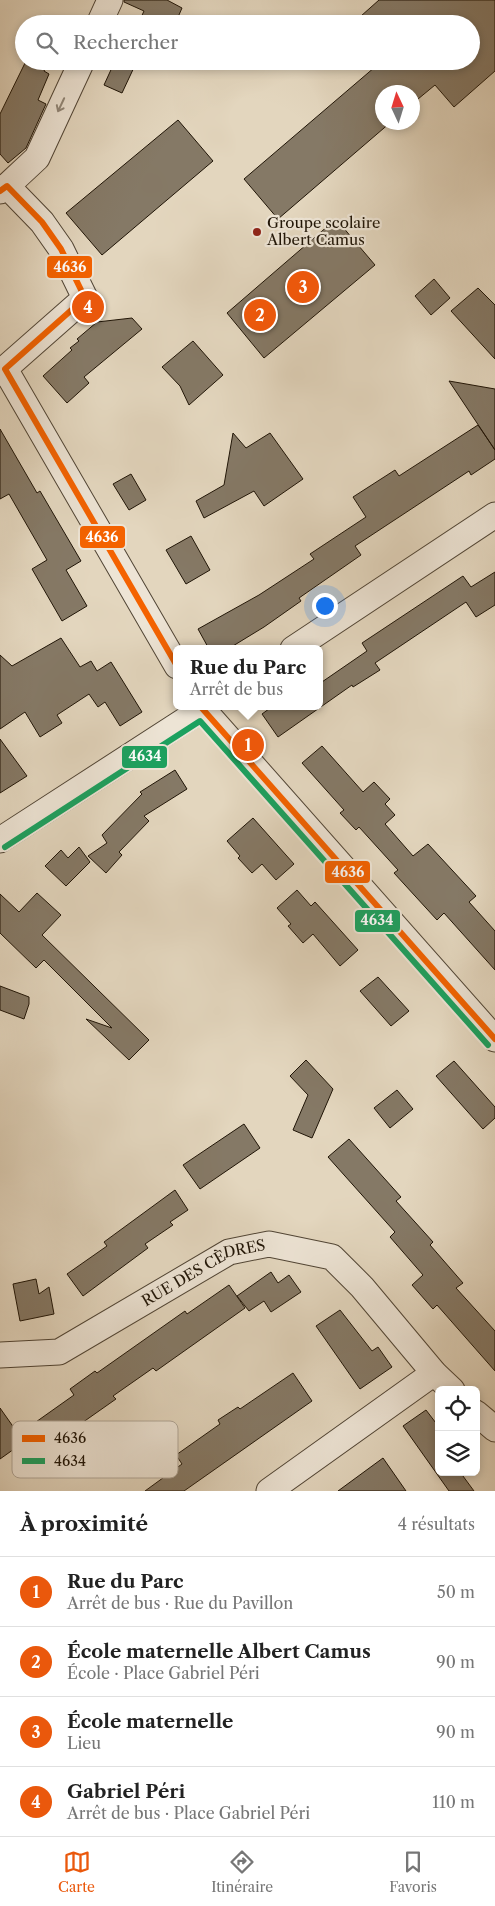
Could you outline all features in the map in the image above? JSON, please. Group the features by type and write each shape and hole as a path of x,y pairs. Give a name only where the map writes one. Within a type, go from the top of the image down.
{"street":[{"path":"103,15 110,0"},
{"path":"78,70 37,158 3,189 42,222 61,249 85,298 2,371 173,659"},
{"path":"299,645 495,515"},
{"path":"0,840 198,710"},
{"path":"206,710 495,1039"},
{"name":"RUE DES CÈDRES","path":"0,1355 59,1352 229,1252 269,1244 332,1257 362,1287 443,1381"},
{"path":"269,1491 443,1381"},
{"path":"480,1417 495,1429"}],"building":[{"path":"124,0 167,0 182,8 179,15 142,15 144,11 124,2"},
{"path":"379,0 495,0 495,71 454,107 435,85 420,97 420,85 375,85 375,130 382,130 278,219 244,179 371,70 480,70 480,15 362,15"},
{"path":"22,70 44,70 49,74 38,100 46,104 26,148 8,163 0,154 0,114"},
{"path":"111,70 133,70 122,93 104,85"},
{"path":"178,120 213,161 102,255 66,213"},
{"path":"336,219 375,265 264,358 227,313"},
{"path":"434,279 450,298 431,315 415,296"},
{"path":"478,288 495,305 495,359 451,311"},
{"path":"132,318 142,329 84,377 89,383 67,403 43,376 72,350 70,348 79,341 77,339 97,322"},
{"path":"193,341 223,375 189,405 180,386 162,367"},
{"path":"449,381 495,389 495,450"},
{"path":"478,425 495,450 495,459 471,475 469,471 355,546 361,555 299,598 301,601 264,627 235,645 207,645 198,629 259,595 314,559 310,554 366,517 353,497 395,470 399,476"},
{"path":"0,429 37,493 40,491 81,561 66,570 87,606 62,621 32,569 47,560 9,494 0,499"},
{"path":"233,433 246,448 270,433 303,479 264,506 254,491 204,518 196,501 224,485"},
{"path":"131,474 146,500 129,510 113,484"},
{"path":"191,536 210,570 186,584 166,550"},
{"path":"495,572 495,605 476,617 466,602 375,663 380,670 353,687 352,685 323,705 323,681 367,651 362,643 463,576 471,587"},
{"path":"61,638 80,667 91,661 97,671 111,662 142,712 120,726 105,702 98,707 89,694 57,715 62,723 40,737 25,712 0,729 0,655 12,666"},
{"path":"268,710 316,710 278,737 262,714"},
{"path":"0,739 27,776 0,793"},
{"path":"322,746 363,792 374,782 390,799 385,804 395,815 385,824 413,856 428,844 476,896 469,902 495,931 495,970 444,913 437,920 394,873 398,870 359,827 356,830 340,813 344,810 302,763"},
{"path":"175,770 187,789 144,816 149,821 119,852 122,855 106,873 88,856 107,843 102,835 142,794 140,792"},
{"path":"253,818 294,864 276,880 262,864 252,873 238,858 240,856 227,841"},
{"path":"79,847 90,862 66,886 45,866 61,850 68,858"},
{"path":"297,890 311,906 315,902 358,950 340,966 313,934 303,943 288,926 291,924 277,908"},
{"path":"37,893 61,915 42,935 149,1040 129,1060 86,1019 112,1028 44,960 36,968 0,933 0,894 19,912"},
{"path":"378,977 409,1011 391,1026 360,991"},
{"path":"0,986 29,997 29,1004 24,1019 0,1010"},
{"path":"306,1060 333,1089 312,1138 293,1130 308,1095 290,1076"},
{"path":"454,1061 495,1107 495,1118 483,1129 436,1076"},
{"path":"397,1090 413,1109 390,1128 374,1108"},
{"path":"244,1124 260,1148 200,1189 183,1165"},
{"path":"349,1139 401,1197 396,1201 433,1242 430,1245 463,1283 456,1288 495,1331 495,1371 437,1305 433,1309 412,1285 423,1275 390,1237 395,1232 328,1157"},
{"path":"175,1190 188,1210 170,1222 173,1225 145,1244 148,1248 83,1296 67,1274 107,1246 104,1242"},
{"path":"271,1272 278,1283 289,1275 301,1292 271,1312 264,1301 249,1311 237,1296"},
{"path":"36,1279 39,1294 49,1287 54,1314 20,1321 13,1284"},
{"path":"229,1285 245,1308 156,1371 153,1368 113,1396 116,1399 85,1421 37,1421 74,1395 70,1389 95,1371 97,1373 185,1311 187,1314"},
{"path":"340,1310 372,1351 378,1347 392,1367 360,1389 316,1326"},
{"path":"293,1373 312,1401 184,1491 145,1491 163,1478 178,1478 178,1467 182,1464 178,1458 178,1454 220,1424 218,1420 238,1407 240,1409"},
{"path":"0,1408 12,1425 12,1450 0,1459"},
{"path":"426,1410 435,1422 435,1471 403,1426"},
{"path":"383,1458 406,1491 338,1491"},
{"path":"438,1476 463,1476 474,1491 449,1491"}],"transit line":[{"name":"4636","path":"0,191 7,186 42,222 61,249 85,298 5,369 173,659"},
{"name":"4636","path":"204,710 495,1039"},
{"name":"4634","path":"5,847 200,721 488,1045"}],"place":[{"name":"Groupe scolaire Albert Camus","path":"257,232"},
{"name":"École maternelle","path":"303,287"},
{"name":"Gabriel Péri","path":"88,307"},
{"name":"École maternelle Albert Camus","path":"260,315"},
{"name":"Rue du Parc","path":"248,745"}]}
